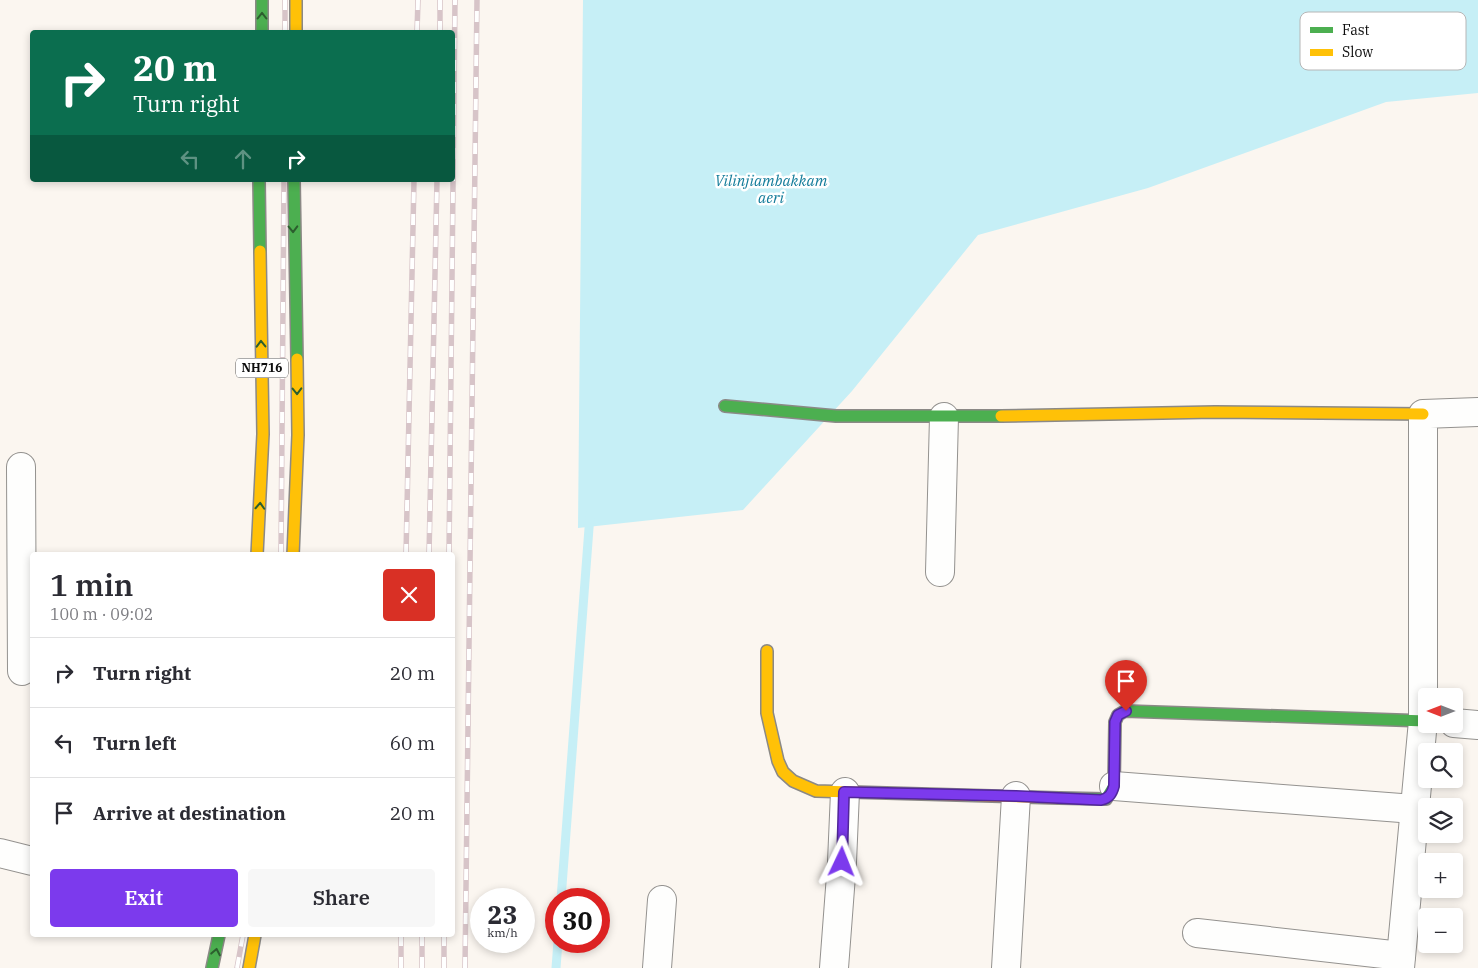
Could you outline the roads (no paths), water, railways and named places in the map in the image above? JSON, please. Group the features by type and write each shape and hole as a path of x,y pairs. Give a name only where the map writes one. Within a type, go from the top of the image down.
{"main road":[{"path":"262,0 262,30"},
{"path":"296,0 296,30"},
{"name":"NH716","path":"257,552 263,434 259,182"},
{"path":"293,552 298,435 294,182"},
{"path":"725,406 836,416 944,418 1215,412 1424,414"},
{"path":"767,651 767,713 778,761 783,772 793,782 816,791 1101,800 1110,796 1114,786 1115,722 1118,715 1126,711 1418,721"},
{"path":"212,968 219,937"},
{"path":"249,968 254,937"}],"street":[{"path":"1424,688 1424,414 1478,412"},
{"path":"940,572 944,418"},
{"path":"18,671 21,467"},
{"path":"1463,724 1478,725"},
{"path":"1197,933 1400,962 1423,733"},
{"path":"1114,786 1414,809"},
{"path":"834,968 842,862 844,792"},
{"path":"1006,968 1016,796"},
{"path":"0,853 30,860"},
{"path":"658,968 662,900"}],"water":[{"name":"Vilinjiambakkam aeri","path":"583,0 1478,0 1478,93 1386,102 1148,188 978,235 852,391 743,510 578,528"}],"waterway":[{"path":"562,888 590,515"},
{"path":"556,968 557,953"}],"railway":[{"path":"285,0 285,30"},
{"path":"417,30 418,0"},
{"path":"440,0 440,30"},
{"path":"455,0 455,30"},
{"path":"465,968 477,0"},
{"path":"281,552 284,182"},
{"path":"406,552 414,182"},
{"path":"429,552 437,182"},
{"path":"449,552 453,182"},
{"path":"237,968 243,937"},
{"path":"401,937 401,968"},
{"path":"422,937 422,968"},
{"path":"444,937 444,968"}]}
